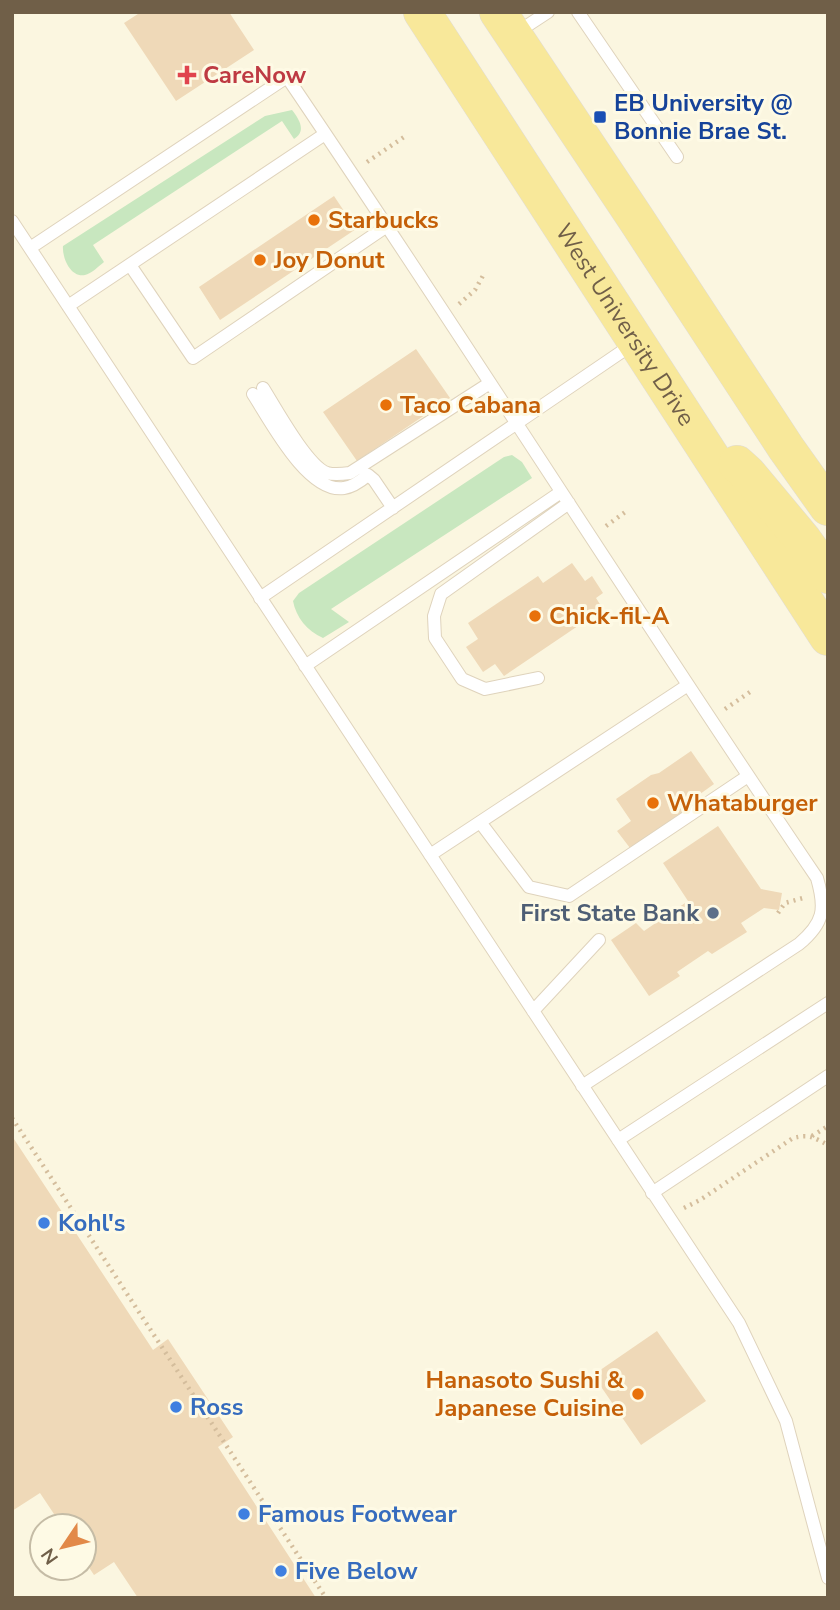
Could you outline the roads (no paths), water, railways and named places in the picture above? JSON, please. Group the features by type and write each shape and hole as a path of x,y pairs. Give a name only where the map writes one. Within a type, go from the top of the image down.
{"main road":[{"name":"West University Drive","path":"422,12 828,637"},
{"path":"505,24 786,448 828,507"},
{"path":"690,425 747,473 803,540 828,575"}],"lane":[{"path":"505,24 548,12"},
{"path":"578,12 677,157"},
{"path":"30,248 286,77 817,878 823,910 818,924 809,936 582,1086"},
{"path":"68,306 326,134"},
{"path":"12,221 739,1323 786,1421 828,1578"},
{"path":"130,265 193,358 387,226"},
{"path":"260,598 636,342"},
{"path":"393,508 368,475 344,488 325,485 310,476 297,461 258,391 308,458 325,473 336,474 350,473 490,383"},
{"path":"305,666 561,492"},
{"path":"538,678 485,689 462,679 435,638 434,616 441,594 569,503"},
{"path":"430,855 688,685"},
{"path":"480,822 529,887 569,896 748,776"},
{"path":"533,1011 599,940"},
{"path":"618,1140 828,1003"},
{"path":"652,1193 828,1076"}],"place":[{"name":"CareNow","path":"187,75"},
{"name":"EB University @ Bonnie Brae St.","path":"600,117"},
{"name":"Starbucks","path":"314,220"},
{"name":"Joy Donut","path":"260,260"},
{"name":"Taco Cabana","path":"386,405"},
{"name":"Chick-fil-A","path":"535,616"},
{"name":"Whataburger","path":"653,803"},
{"name":"First State Bank","path":"713,913"},
{"name":"Kohl's","path":"44,1223"},
{"name":"Hanasoto Sushi & Japanese Cuisine","path":"638,1394"},
{"name":"Ross","path":"176,1407"},
{"name":"Famous Footwear","path":"244,1514"},
{"name":"Five Below","path":"281,1571"}]}
